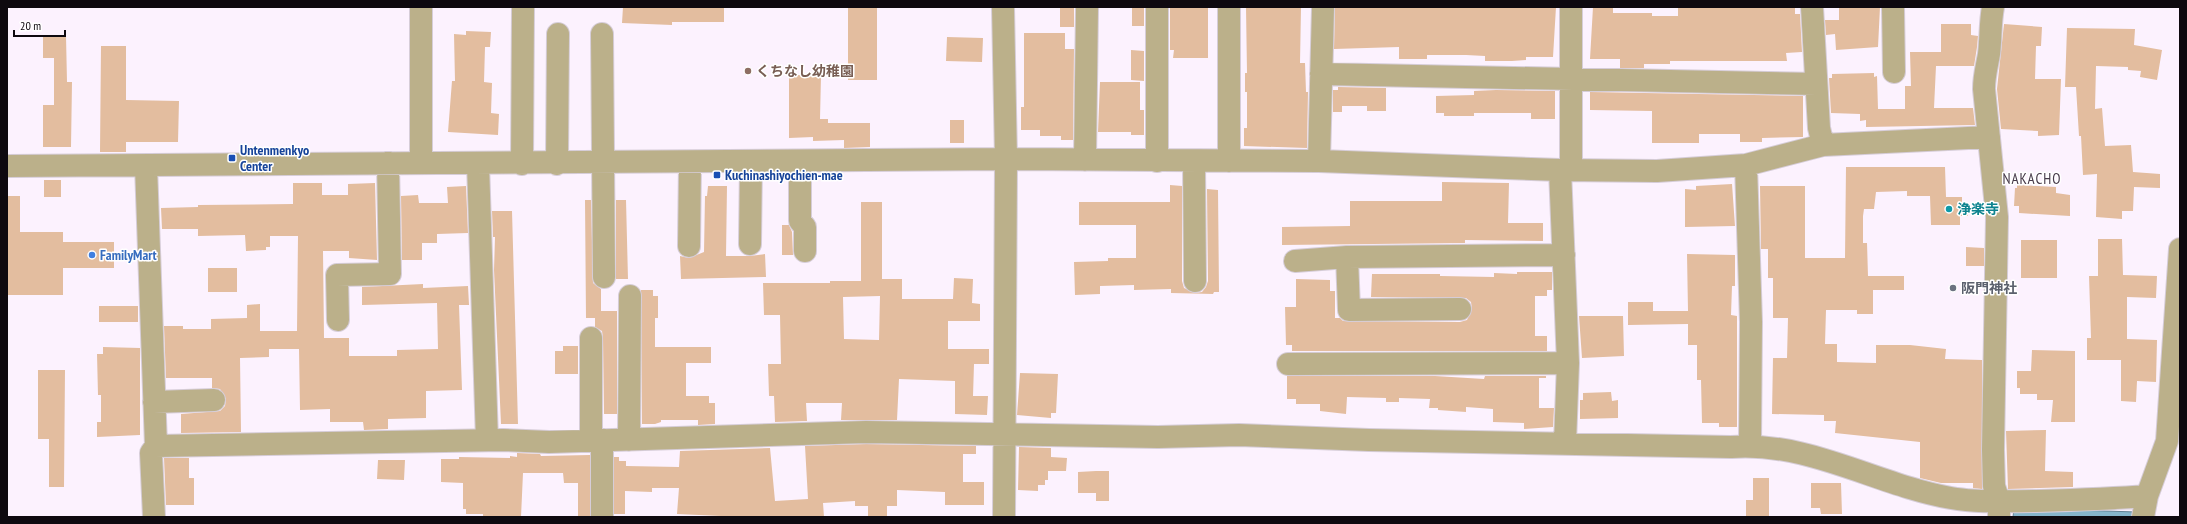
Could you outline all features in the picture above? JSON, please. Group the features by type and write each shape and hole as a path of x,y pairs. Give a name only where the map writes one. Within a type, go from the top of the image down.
{"street":[{"path":"421,163 422,7"},
{"path":"522,164 523,7"},
{"path":"1003,7 1006,159 1004,517"},
{"path":"1085,160 1087,7"},
{"path":"1157,7 1157,161"},
{"path":"1229,7 1229,161"},
{"path":"1318,161 1323,7"},
{"path":"1565,443 1568,363 1564,255 1565,170 1572,78 1571,7"},
{"path":"1812,7 1819,128 1823,145"},
{"path":"1893,7 1894,72"},
{"path":"1993,7 1990,24 1989,54 1984,72 1985,109 1997,217 1993,450 1994,486 1999,509"},
{"path":"557,164 558,34"},
{"path":"602,34 604,278"},
{"path":"1321,74 1816,84"},
{"path":"7,166 388,163 557,164 1006,159 1318,161 1565,170 1656,171 1746,165 1823,145 1989,138"},
{"path":"1194,161 1195,281"},
{"path":"689,246 690,162"},
{"path":"750,244 751,162"},
{"path":"800,162 800,221 805,227 805,251"},
{"path":"338,320 337,275 390,274 388,163"},
{"path":"478,164 487,440"},
{"path":"1746,165 1752,322 1750,445"},
{"path":"146,166 156,446 151,453 154,517"},
{"path":"156,446 487,440 596,441 866,432 1158,437 1239,435 1392,440 1732,447 1750,445 1824,458 1922,492 1999,509 2092,501 2145,507 2174,441 2180,249"},
{"path":"1295,261 1347,258 1564,255"},
{"path":"1347,258 1348,310 1460,309"},
{"path":"630,296 630,440"},
{"path":"591,338 596,441 602,517"},
{"path":"1288,364 1568,363"},
{"path":"154,402 214,400"}],"water":[{"path":"2014,508 2136,512 2135,517 2013,517"}],"building":[{"path":"623,7 724,7 724,22 672,22 672,25 622,23"},
{"path":"848,7 877,7 877,80 848,80"},
{"path":"1060,7 1074,8 1074,27 1060,27"},
{"path":"1132,7 1144,7 1144,26 1132,26"},
{"path":"1170,7 1208,7 1208,58 1173,58 1174,50 1170,50"},
{"path":"1246,7 1301,7 1300,63 1305,63 1306,92 1308,92 1307,148 1244,146 1244,128 1247,128 1247,92 1245,92 1245,73 1247,73"},
{"path":"1335,7 1556,7 1553,57 1526,57 1526,60 1512,61 1485,61 1485,56 1427,55 1427,59 1399,59 1399,47 1334,49"},
{"path":"1593,7 1613,7 1613,13 1652,13 1652,16 1678,16 1678,8 1795,7 1795,14 1800,14 1802,52 1786,53 1787,61 1670,61 1670,64 1644,64 1644,68 1620,68 1620,59 1590,59"},
{"path":"1839,7 1880,7 1878,47 1836,50 1835,34 1826,35 1825,20 1839,20"},
{"path":"1941,24 1971,24 1971,35 1978,36 1974,66 1936,66 1934,108 1973,108 1975,125 1866,127 1866,120 1860,121 1860,114 1831,113 1829,78 1832,78 1832,74 1874,73 1874,77 1877,76 1878,109 1905,109 1905,86 1911,86 1910,52 1941,52"},
{"path":"2004,24 2042,27 2041,46 2036,46 2035,79 2061,79 2059,135 2038,136 2038,131 2001,129 1997,89"},
{"path":"2067,28 2135,29 2134,45 2162,50 2157,80 2140,77 2141,71 2128,70 2128,67 2096,66 2095,109 2102,108 2105,146 2131,145 2133,172 2160,174 2160,188 2134,187 2133,211 2122,211 2122,219 2096,217 2097,174 2083,175 2076,87 2065,87"},
{"path":"466,31 491,32 490,47 485,47 484,82 492,83 491,113 499,114 498,135 448,132 452,81 455,81 454,34 466,35"},
{"path":"1024,33 1065,33 1065,49 1074,49 1073,140 1061,140 1061,136 1040,136 1040,130 1021,130 1021,107 1024,107"},
{"path":"43,36 66,36 67,82 72,82 71,147 43,147 43,105 54,105 54,58 43,58"},
{"path":"947,37 983,38 982,62 946,61"},
{"path":"101,46 126,46 126,100 179,101 178,142 126,142 126,152 100,152"},
{"path":"1131,50 1144,51 1144,81 1131,80"},
{"path":"789,75 821,75 820,119 828,119 828,123 870,123 870,147 844,148 844,140 813,141 813,137 789,138"},
{"path":"1100,82 1140,82 1140,110 1144,110 1144,135 1131,135 1131,132 1098,132"},
{"path":"1338,87 1386,88 1386,111 1367,111 1367,106 1342,106 1342,112 1333,112 1333,90 1338,90"},
{"path":"1474,91 1555,91 1555,119 1531,119 1531,113 1474,113 1474,116 1444,116 1444,113 1436,113 1436,96 1474,95"},
{"path":"1590,92 1803,96 1803,137 1762,138 1762,142 1740,142 1740,134 1699,134 1699,143 1652,143 1652,111 1590,110"},
{"path":"950,120 964,120 964,143 950,143"},
{"path":"1846,167 1945,167 1946,197 1962,197 1962,202 1967,202 1968,216 1960,216 1960,225 1931,225 1930,196 1907,196 1907,191 1876,192 1874,209 1864,209 1863,216 1863,243 1867,243 1868,276 1904,276 1904,290 1873,290 1873,314 1857,314 1857,310 1826,310 1825,344 1837,344 1837,362 1876,363 1876,345 1910,345 1946,349 1945,359 1982,360 1982,489 1973,488 1973,483 1941,483 1920,478 1920,442 1835,433 1836,421 1824,421 1824,415 1772,414 1773,358 1787,358 1788,318 1773,318 1773,278 1768,278 1768,249 1761,249 1760,186 1805,186 1805,258 1845,258"},
{"path":"44,180 61,180 61,197 44,197"},
{"path":"1442,182 1509,183 1508,223 1543,223 1543,241 1465,240 1465,243 1282,245 1282,227 1350,226 1350,201 1442,201"},
{"path":"293,183 322,183 322,195 348,195 348,184 375,183 377,260 349,258 349,251 323,251 324,338 349,338 349,356 397,356 397,350 438,349 437,303 362,305 362,287 423,284 423,288 468,286 469,305 459,305 462,390 426,391 426,418 388,419 388,429 364,430 363,422 330,422 330,409 300,410 299,349 269,349 269,357 240,358 241,432 181,433 181,414 220,411 225,406 226,399 220,389 212,388 212,378 166,378 164,326 183,326 183,329 211,329 211,319 247,318 247,305 260,304 260,331 297,331 298,236 270,236 270,247 266,247 266,250 246,251 245,235 198,236 198,229 162,229 161,208 198,207 198,205 293,204"},
{"path":"1732,184 1735,226 1685,227 1685,189 1696,190 1696,186"},
{"path":"1170,185 1182,186 1182,281 1184,288 1195,293 1202,292 1208,281 1207,189 1218,190 1219,292 1214,292 1213,294 1171,293 1171,289 1134,290 1134,285 1100,286 1100,294 1075,295 1074,262 1108,261 1108,258 1136,258 1136,225 1079,225 1079,202 1170,202"},
{"path":"2017,185 2056,187 2056,193 2070,195 2070,216 2019,213 2019,206 2014,206 2015,188 2017,188"},
{"path":"466,186 468,233 437,234 437,243 422,243 422,260 402,260 401,196 418,195 419,203 448,203 447,187"},
{"path":"708,186 727,186 726,256 750,256 765,254 766,277 681,279 680,256 689,258 704,252 705,196 707,196"},
{"path":"7,196 20,196 20,232 63,232 63,242 114,242 114,268 63,268 63,295 7,295"},
{"path":"585,200 591,200 593,283 601,289 601,311 617,311 617,414 604,414 602,331 595,327 595,318 586,318"},
{"path":"616,200 626,200 628,279 616,279"},
{"path":"861,202 882,202 882,279 902,279 902,299 953,299 954,278 973,279 972,303 980,304 980,321 948,321 948,349 989,349 989,364 974,364 973,396 988,396 987,415 955,414 955,381 899,379 897,420 841,420 842,403 806,403 807,421 775,422 774,396 769,396 768,364 781,364 780,315 764,315 763,283 830,283 830,281 861,281","holes":["880,296 879,340 844,339 843,297"]},
{"path":"492,211 512,211 518,424 501,424 494,270 495,237 493,237"},
{"path":"782,225 789,225 792,232 793,255 782,255"},
{"path":"2098,239 2122,239 2123,275 2157,276 2156,298 2127,297 2127,339 2157,340 2156,382 2137,381 2136,402 2121,401 2121,360 2087,360 2087,338 2091,338 2089,276 2098,276"},
{"path":"2021,240 2057,240 2057,278 2021,278"},
{"path":"1966,247 1984,248 1984,266 1966,266"},
{"path":"1687,254 1735,255 1735,286 1732,286 1731,315 1737,316 1737,427 1719,427 1719,423 1702,423 1701,380 1697,380 1697,345 1688,345 1688,324 1628,325 1628,302 1653,302 1653,311 1688,311"},
{"path":"208,268 237,268 237,292 208,292"},
{"path":"1517,272 1552,272 1552,290 1547,290 1547,296 1535,296 1535,336 1547,336 1547,351 1292,351 1292,345 1286,345 1285,307 1296,307 1296,279 1330,280 1330,291 1335,291 1335,318 1340,318 1343,321 1460,322 1467,320 1472,309 1471,302 1466,298 1371,297 1372,274 1440,274 1440,276 1494,277 1494,273 1517,274"},
{"path":"641,290 653,290 653,296 658,296 658,318 655,318 655,347 711,347 711,363 686,363 686,396 709,396 709,403 715,403 715,424 698,425 698,420 661,420 661,422 655,424 642,424"},
{"path":"99,306 138,306 138,322 99,322"},
{"path":"1579,316 1623,316 1624,356 1582,358"},
{"path":"563,346 578,346 578,374 555,374 555,351 563,351"},
{"path":"103,347 140,348 140,435 97,437 97,422 101,422 101,395 98,395 97,354 103,354"},
{"path":"2032,350 2075,351 2075,422 2051,422 2053,400 2037,400 2037,394 2020,394 2020,388 2017,388 2017,371 2031,371"},
{"path":"38,370 65,370 64,487 49,487 49,439 38,439"},
{"path":"1020,373 1058,374 1056,413 1051,413 1051,418 1017,415"},
{"path":"1287,376 1435,376 1484,379 1485,376 1546,376 1546,378 1539,378 1539,408 1554,408 1553,427 1524,429 1524,423 1493,422 1493,409 1466,407 1466,412 1429,408 1430,399 1399,398 1399,402 1386,402 1386,398 1347,397 1346,414 1320,411 1320,404 1296,404 1296,399 1287,399"},
{"path":"1611,392 1612,401 1618,400 1618,418 1580,419 1580,400 1583,400 1583,393"},
{"path":"2046,430 2045,471 2073,472 2073,487 2008,489 2006,431"},
{"path":"866,444 976,446 976,454 963,454 963,482 984,482 984,505 945,505 945,492 897,490 897,506 887,506 887,517 868,517 868,506 855,506 855,501 823,503 824,517 743,517 677,514 679,488 652,488 652,492 625,491 625,514 614,514 614,457 619,457 619,461 626,461 626,466 679,467 680,451 770,448 775,501 808,499 805,446"},
{"path":"1019,447 1051,448 1051,457 1067,458 1066,471 1048,471 1048,480 1045,480 1045,485 1038,485 1038,491 1018,490"},
{"path":"517,453 540,454 541,456 590,455 590,516 578,516 578,483 564,483 563,473 523,473 521,517 483,517 483,514 466,514 466,509 463,509 463,483 441,482 441,459 459,459 459,457 510,458 510,456 517,457"},
{"path":"164,458 189,458 189,478 194,478 194,505 166,505"},
{"path":"378,460 405,460 404,480 377,479"},
{"path":"1109,471 1109,501 1096,501 1096,493 1078,493 1078,472"},
{"path":"1753,478 1769,478 1769,517 1746,517 1746,500 1753,500"},
{"path":"1811,483 1841,483 1842,514 1821,514 1820,508 1811,508"}],"place":[{"name":"くちなし幼稚園","path":"748,71"},
{"name":"Untenmenkyo Center","path":"232,158"},
{"name":"Kuchinashiyochien-mae","path":"717,175"},
{"name":"浄楽寺","path":"1949,209"},
{"name":"FamilyMart","path":"92,255"},
{"name":"阪門神社","path":"1953,288"}],"district":[{"name":"NAKACHO","path":"2032,178"}]}
